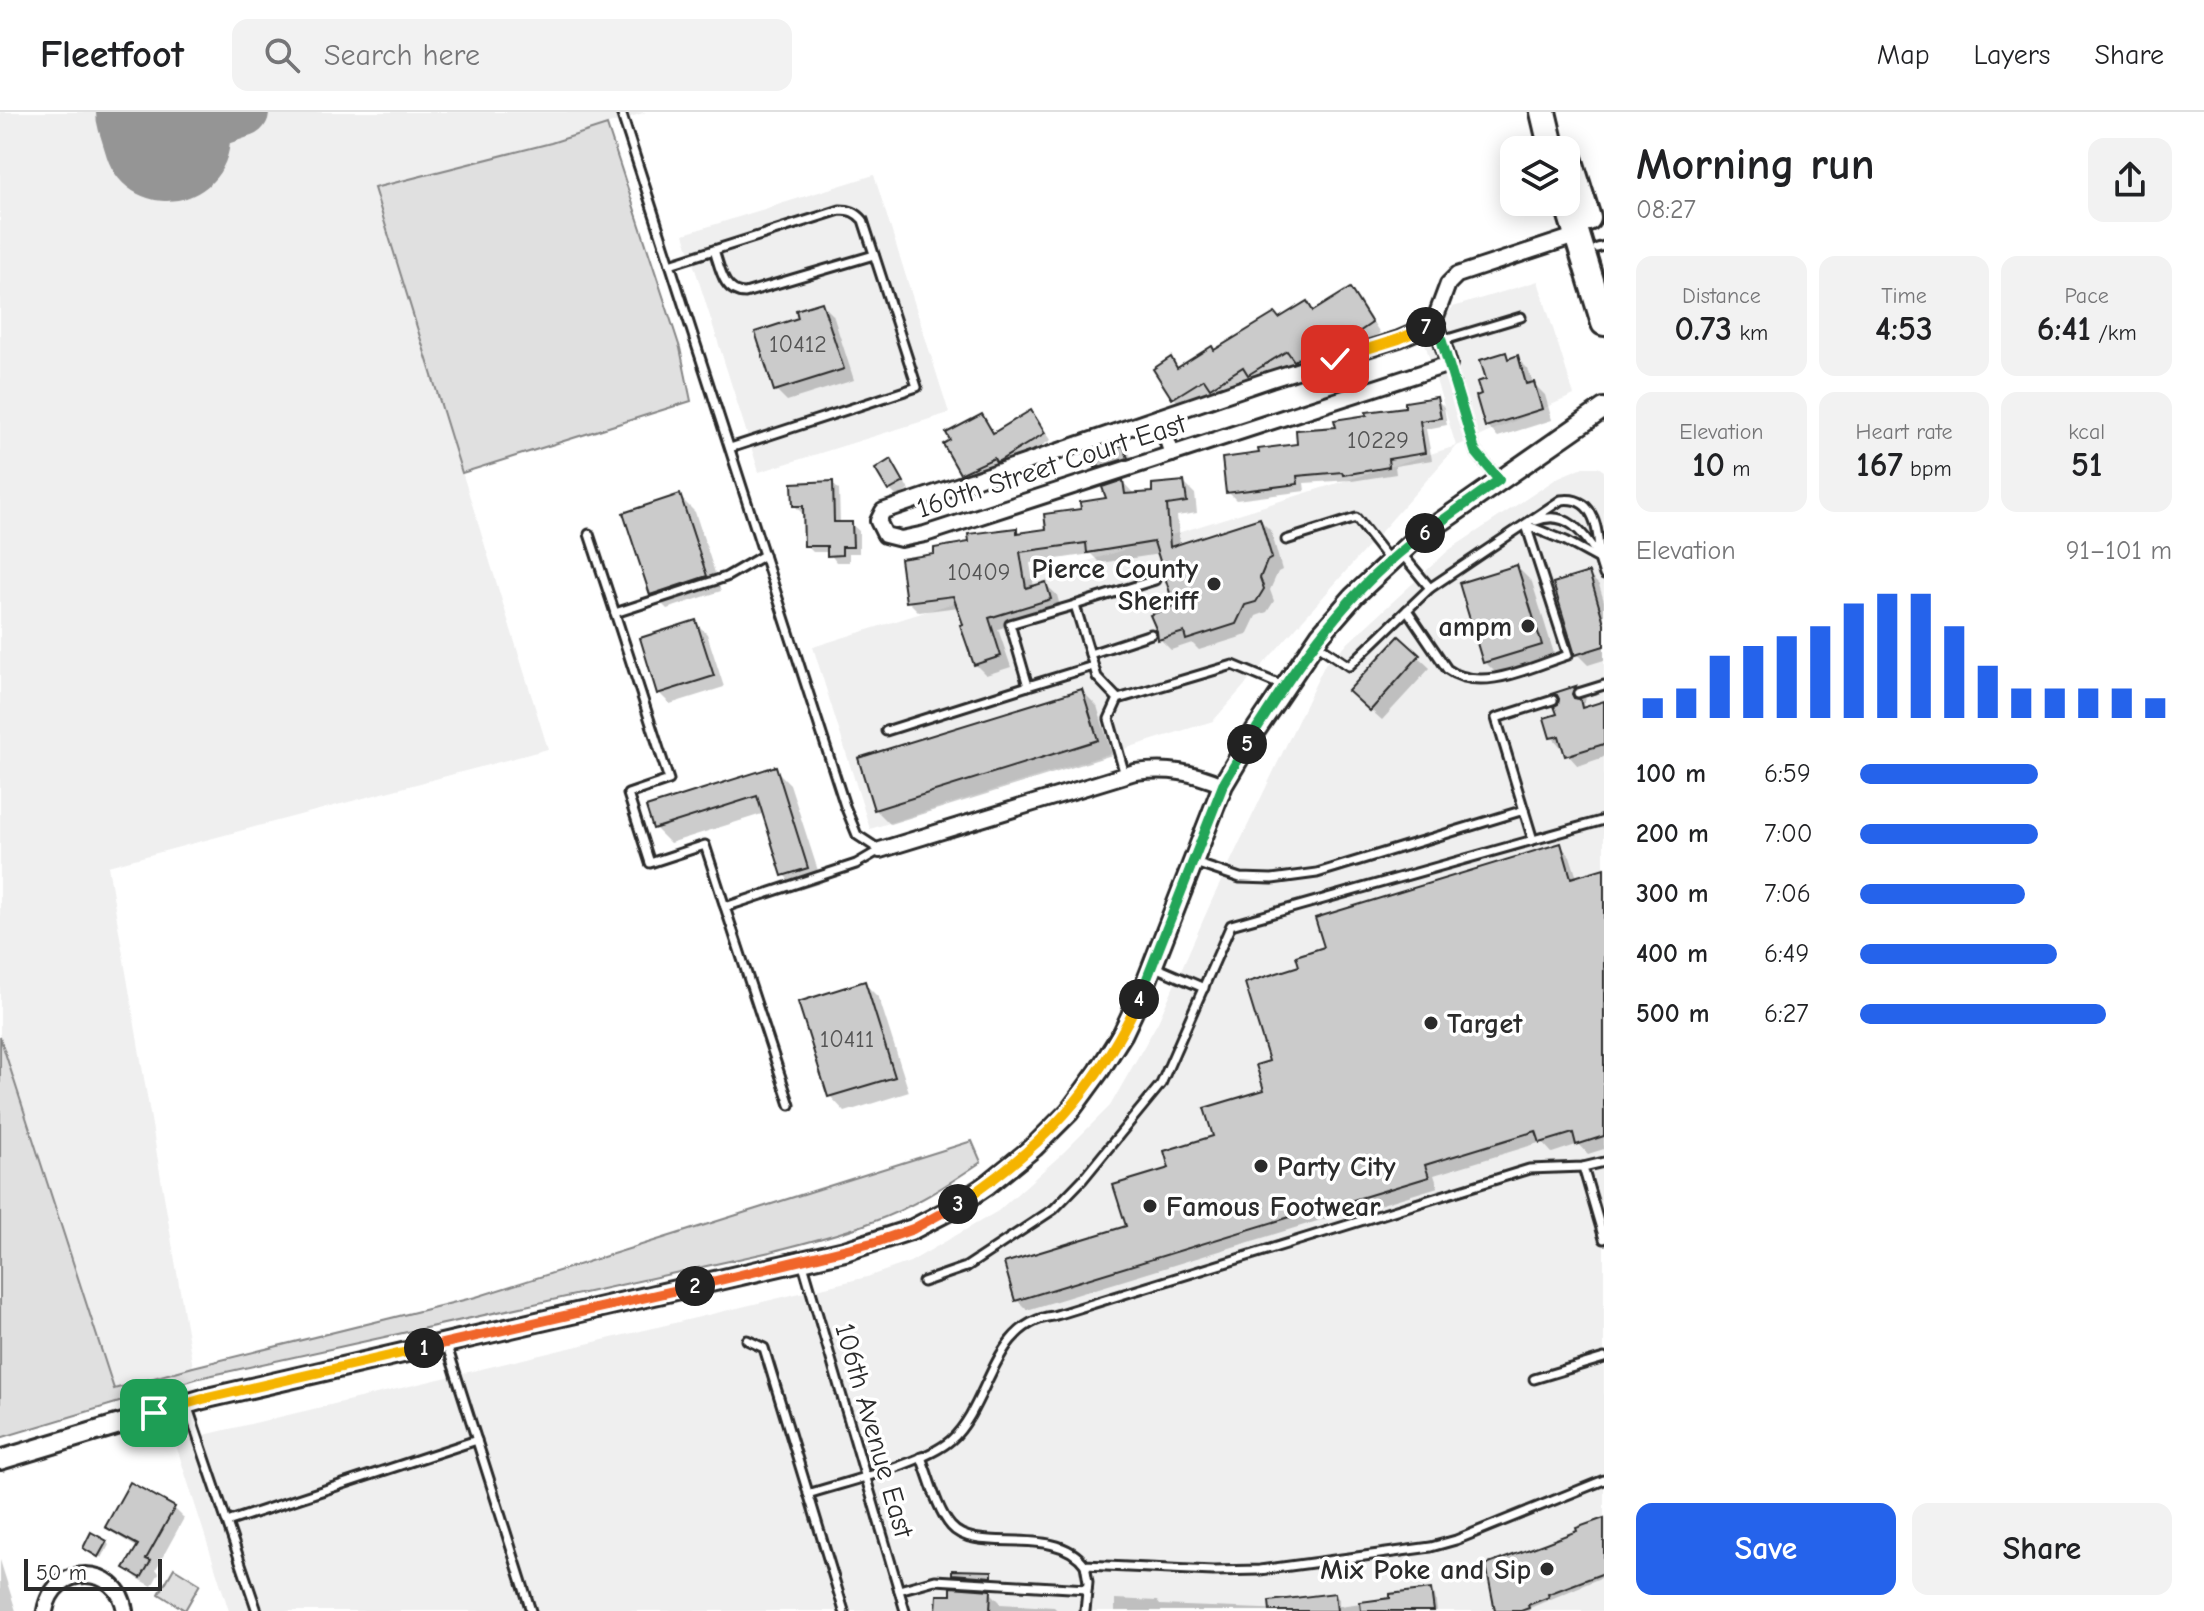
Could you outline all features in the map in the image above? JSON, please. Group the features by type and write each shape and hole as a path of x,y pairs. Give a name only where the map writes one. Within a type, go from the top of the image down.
{"main road":[{"path":"1545,117 1556,136"},
{"path":"1580,195 1596,250 1604,323"},
{"path":"1576,216 1596,250"}],"street":[{"path":"1449,364 1435,319 1448,284 1457,275 1596,250"},
{"name":"160th Street Court East","path":"1435,319 1425,328 1399,339 883,511 878,521 885,535 901,539 925,534 1449,364"},
{"path":"0,1460 187,1404 876,1242 913,1229 950,1210 1034,1147 1069,1112 1099,1071 1123,1033 1153,966 1223,785 1315,643 1354,596 1396,557 1499,480 1604,408"},
{"path":"1159,417 1172,454"},
{"path":"880,850 1135,772 1174,770 1196,774 1223,785"},
{"path":"45,1611 53,1590 63,1581 88,1574 111,1584 120,1594 125,1611"}],"lane":[{"path":"621,112 845,806 857,835 880,850 856,864 725,907"},
{"path":"670,264 840,210 850,210 863,220 917,387 730,448"},
{"path":"714,250 727,286 739,293 874,255"},
{"path":"1441,341 1521,317"},
{"path":"1449,364 1475,451 1499,480"},
{"path":"1315,643 1349,666 1430,588 1561,500 1571,499 1585,504 1592,514 1599,535 1599,559"},
{"path":"1526,525 1545,517 1559,519 1583,531 1604,575"},
{"path":"1286,540 1356,518 1430,588"},
{"path":"1526,525 1599,559"},
{"path":"1407,610 1447,669 1454,674 1492,679 1568,655 1526,525"},
{"path":"589,534 669,780 628,794 650,863 705,845 790,1105"},
{"path":"615,613 726,577 764,555"},
{"path":"1028,686 1010,624 1155,580"},
{"path":"1075,605 1097,677 1118,699"},
{"path":"1090,654 1151,634"},
{"path":"1125,775 1109,719 1118,699 1233,665 1284,687"},
{"path":"886,731 1093,666"},
{"path":"1578,693 1604,685"},
{"path":"1533,840 1496,718 1553,700"},
{"path":"1193,863 1240,878 1272,879 1317,873 1524,810"},
{"path":"923,1282 966,1267 1054,1209 1083,1179 1161,1084 1231,925 1604,820"},
{"path":"1153,966 1204,988"},
{"path":"808,1494 896,1467 951,1441 966,1422 1009,1342 1022,1328 1042,1317 1529,1169 1583,1167 1604,1162"},
{"path":"1583,1167 1604,1239"},
{"name":"106th Avenue East","path":"802,1261 905,1611"},
{"path":"747,1340 764,1348 844,1611"},
{"path":"446,1343 531,1611"},
{"path":"1534,1379 1604,1358"},
{"path":"187,1404 257,1611"},
{"path":"227,1522 477,1440"},
{"path":"921,1457 948,1524 957,1532 971,1538 1055,1545 1072,1552 1085,1565 1085,1611"},
{"path":"1085,1565 1199,1571 1260,1570 1408,1552 1456,1540 1604,1480"},
{"path":"899,1590 935,1580 1087,1589"}],"shaded area":[{"path":"0,112 646,112 551,143 374,188 548,749 108,866 193,1367 114,1389 0,1037"},
{"path":"607,125 680,348 691,401 462,473 374,188 551,143"},
{"path":"874,175 949,413 759,472 684,234"},
{"path":"1538,281 1574,395 1457,446 1213,721 870,829 813,647 1456,446 1424,340 1453,307"},
{"path":"1583,467 1598,467 1604,471 1604,1611 229,1611 175,1442 867,1277 910,1262 998,1211 1110,1106 1158,1022 1212,900 1325,664 1449,550 1559,477"},
{"path":"0,1037 114,1389 476,1297 972,1141 981,1162 901,1210 860,1227 821,1238 770,1252 199,1378 0,1438"},
{"path":"174,1568 200,1584 185,1610 159,1594"}],"building":[{"path":"1350,288 1372,323 1316,354 1313,349 1294,361 1287,351 1248,375 1243,367 1210,388 1204,379 1172,399 1153,369 1171,357 1177,368 1212,346 1214,350 1275,313 1279,318 1307,301 1313,311"},
{"path":"822,302 844,369 774,391 755,332 798,318 796,310"},
{"path":"1506,352 1508,359 1518,355 1526,384 1534,382 1542,409 1485,427 1476,396 1481,394 1477,382 1486,379 1480,360"},
{"path":"1437,397 1441,418 1420,421 1425,453 1388,459 1389,467 1343,475 1342,472 1297,476 1298,484 1226,493 1222,458 1297,444 1296,430 1336,427 1334,420 1405,407 1405,402"},
{"path":"1031,410 1045,433 999,461 996,462 994,458 960,474 943,444 950,440 946,433 982,414 993,433"},
{"path":"1123,445 1128,458 1095,468 1091,456"},
{"path":"891,459 904,482 888,491 875,469"},
{"path":"1123,480 1125,494 1152,492 1152,484 1184,481 1187,502 1167,505 1170,547 1260,518 1272,558 1267,561 1260,578 1264,589 1256,602 1245,605 1236,624 1186,640 1184,632 1158,640 1150,615 1174,606 1154,542 1087,553 1086,543 1020,552 1026,588 1046,582 1051,599 989,618 1001,656 974,665 953,596 906,602 900,559 934,554 934,548 969,542 968,534 1017,528 1017,533 1046,529 1044,514 1081,509 1080,502 1106,498 1102,487"},
{"path":"833,481 834,522 852,522 853,547 842,547 842,555 827,556 827,546 804,546 803,506 793,506 792,483"},
{"path":"680,494 707,576 650,595 623,513"},
{"path":"1517,565 1542,645 1483,663 1459,583"},
{"path":"1589,572 1604,623 1604,646 1575,655 1553,583"},
{"path":"696,620 714,676 657,694 640,638"},
{"path":"1399,636 1420,655 1370,711 1348,691"},
{"path":"1576,686 1572,694 1580,699 1582,708 1604,701 1604,744 1565,756 1559,736 1550,738 1544,718 1557,714 1554,706 1559,699 1551,694"},
{"path":"1082,689 1098,740 874,810 858,758"},
{"path":"776,766 808,868 782,876 757,796 653,829 646,807"},
{"name":"Target","path":"1561,843 1571,878 1604,868 1604,1136 1576,1145 1573,1133 1540,1143 1536,1131 1425,1165 1429,1177 1015,1301 1004,1263 1126,1226 1113,1185 1169,1168 1164,1151 1213,1136 1204,1108 1264,1090 1256,1065 1269,1061 1245,983 1299,966 1296,956 1324,947 1315,918"},
{"path":"865,981 895,1077 828,1097 798,1002"},
{"path":"130,1482 175,1507 146,1559 151,1561 141,1578 124,1568 138,1545 105,1527"},
{"path":"1604,1518 1604,1573 1548,1594 1549,1597 1521,1611 1495,1611 1486,1565"},
{"path":"91,1532 107,1541 98,1557 83,1548"},
{"path":"952,1570 992,1571 992,1577 952,1574"},
{"path":"951,1587 991,1590 990,1611 936,1611 937,1595 951,1595"},
{"path":"1431,1589 1434,1611 1361,1611 1360,1602 1390,1598 1390,1594"},
{"path":"1335,1593 1337,1611 1270,1611 1269,1601"}],"taxiway":[{"path":"167,138 244,112"}],"runway":[{"path":"159,112 167,138"}],"place":[{"name":"Pierce County Sheriff","path":"1214,584"},
{"name":"ampm","path":"1528,626"},
{"name":"Target","path":"1431,1023"},
{"name":"Party City","path":"1261,1166"},
{"name":"Famous Footwear","path":"1150,1206"},
{"name":"Mix Poke and Sip","path":"1547,1569"}],"route":[{"path":"154,1413 876,1242 913,1229 950,1210 1034,1147 1069,1112 1123,1033 1144,988 1223,785 1293,673 1320,635 1354,596 1412,542 1499,480 1475,451 1435,319 1425,328 1399,339 1335,359"}]}
